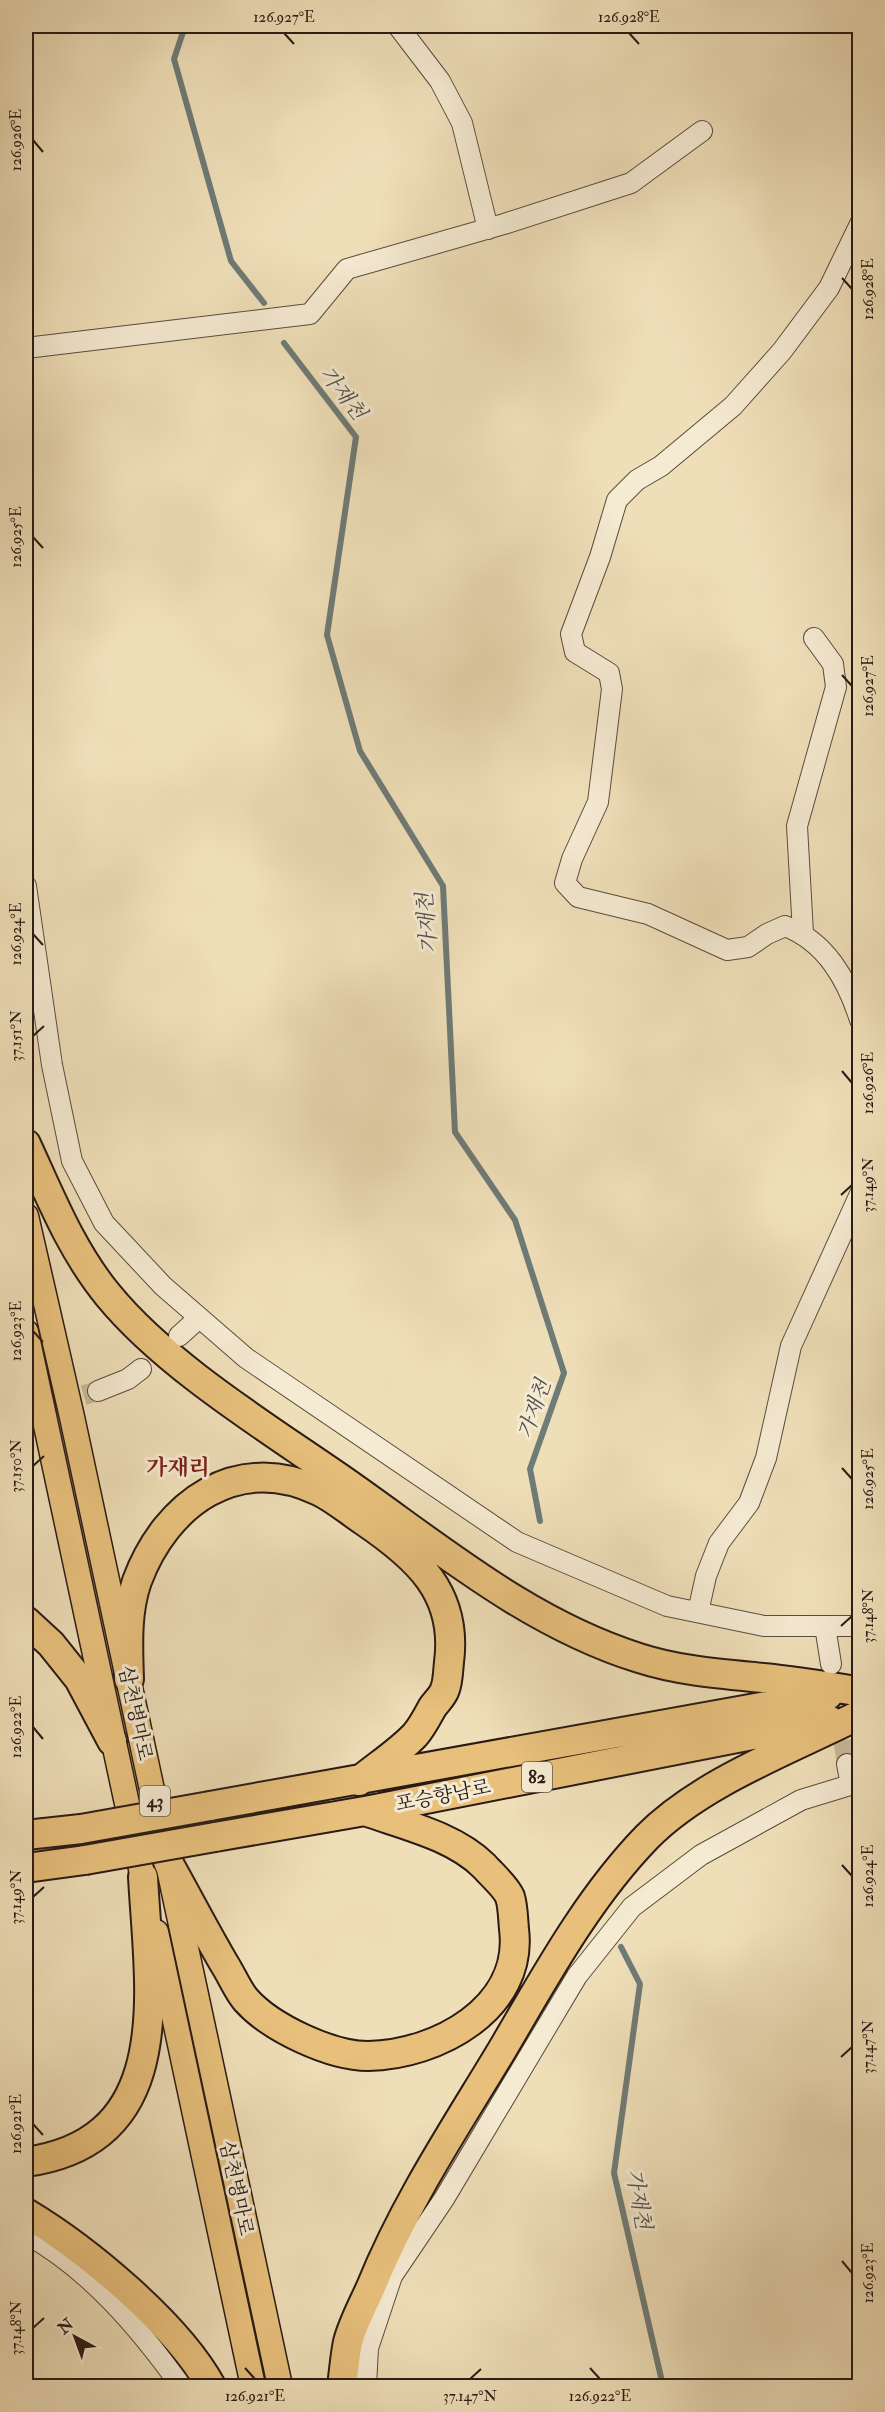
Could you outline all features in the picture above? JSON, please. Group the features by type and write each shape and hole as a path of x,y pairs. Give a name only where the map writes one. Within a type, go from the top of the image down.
{"highway":[{"path":"26,1144 82,1260 109,1297 151,1340 237,1406 485,1582 534,1613 582,1637 641,1659 858,1703"},
{"path":"129,1679 127,1632 137,1582 149,1554 168,1525 192,1501 234,1480 259,1478 286,1480 319,1491 399,1545 416,1561 429,1577 445,1606 452,1637 445,1689 415,1735 359,1781"},
{"path":"26,1621 51,1644 79,1679 112,1741"},
{"path":"342,2386 348,2341 393,2234 440,2150 550,1970 581,1920 612,1878 647,1837 684,1808 858,1703"},
{"name":"포승향남로","path":"26,1835 81,1829 359,1781 858,1703"},
{"name":"포승향남로","path":"26,1868 85,1860 365,1811 764,1731 858,1703"},
{"path":"168,1862 246,2000 285,2030 330,2049 367,2056 412,2050 449,2035 474,2020 493,2001 512,1971 515,1940 510,1897 483,1865 455,1845 365,1811"},
{"path":"26,2162 65,2153 87,2142 109,2125 130,2098 145,2056 148,2012 143,1877"},
{"path":"26,2213 95,2261 152,2313 203,2372 211,2386"}],"main road":[{"name":"삼천병마로","path":"26,1216 129,1679 280,2386"},
{"name":"삼천병마로","path":"26,1332 112,1741 253,2386"}],"street":[{"path":"398,26 440,81 462,123 488,229"},
{"path":"26,348 310,314 347,269 488,229 631,183 702,131"},
{"path":"860,224 829,288 768,367 733,406 661,466 638,480 617,500 600,557 571,634 575,652 609,673 612,689 598,802 572,859 565,883 578,897 648,914 727,950 748,947 767,934 785,926 803,933 830,957 847,985 860,1020"},
{"path":"803,933 797,826 836,687 833,664 814,638"},
{"path":"26,886 52,1065 72,1161 104,1222 163,1286 199,1318 246,1358 517,1542 667,1606 764,1626 860,1626"},
{"path":"698,1612 706,1576 719,1543 749,1503 766,1458 790,1346 860,1194"},
{"path":"179,1336 199,1318"},
{"path":"98,1391 128,1380 141,1369"},
{"path":"825,1626 831,1665"},
{"path":"366,2386 368,2348 392,2276 444,2199 577,1976 632,1907 701,1855 801,1800 855,1784 847,1764"},
{"path":"26,2234 43,2244 107,2297 161,2359 181,2386"}],"waterway":[{"name":"가재천","path":"185,26 174,59 231,261 264,303"},
{"name":"가재천","path":"284,343 356,437 327,635 360,751 443,886 455,1132 515,1220 564,1373 530,1469 540,1521"},
{"name":"가재천","path":"621,1947 640,1984 614,2173 663,2386"}],"tunnel":[{"path":"26,1412 98,1391"},
{"path":"834,1681 847,1764"}],"district":[{"name":"가재리","path":"178,1467"}]}
